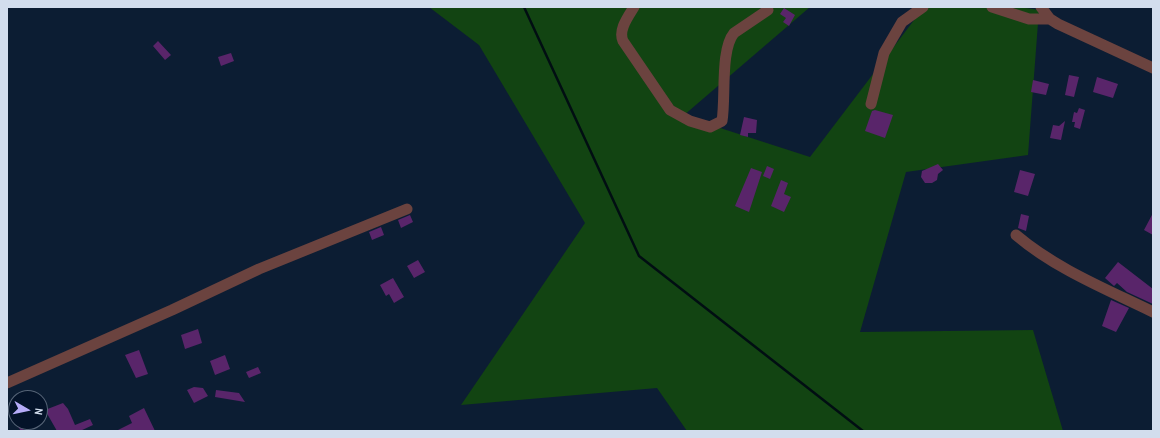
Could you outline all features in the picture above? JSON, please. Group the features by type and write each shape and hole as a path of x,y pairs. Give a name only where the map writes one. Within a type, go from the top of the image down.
{"street":[{"path":"634,7 622,31 621,36 623,41 670,110 690,121 710,127 720,123 722,118 727,49 730,37 768,10"},
{"path":"872,104 884,53 902,22 923,7"},
{"path":"992,7 1030,19 1050,19"},
{"path":"1041,7 1050,19 1058,24 1153,68"},
{"path":"7,383 172,310 259,269 407,209"},
{"path":"1016,235 1046,258 1153,312"}],"green space":[{"path":"429,7 810,7 683,116 810,157 924,7 1019,7 1039,10 1028,155 906,172 860,332 1033,330 1063,431 687,431 657,388 461,405 585,223 479,45"}],"building":[{"path":"784,8 795,15 789,26 783,22 786,18 780,14"},
{"path":"158,41 171,55 165,60 153,46"},
{"path":"231,53 234,61 221,66 218,57"},
{"path":"1069,75 1079,77 1074,97 1065,95"},
{"path":"1097,77 1118,84 1113,98 1093,92"},
{"path":"1033,80 1049,84 1046,95 1031,92"},
{"path":"1079,108 1085,110 1080,129 1074,127 1075,122 1072,122 1074,112 1077,113"},
{"path":"875,110 893,115 885,138 865,131 872,111"},
{"path":"744,117 757,120 756,133 748,133 748,137 740,135"},
{"path":"1065,121 1061,140 1050,138 1053,125 1059,126"},
{"path":"938,164 943,170 938,174 937,180 932,183 925,183 921,177 922,171"},
{"path":"767,166 774,169 770,179 763,176"},
{"path":"751,168 762,172 749,212 735,206"},
{"path":"1020,170 1035,174 1028,196 1014,192"},
{"path":"781,180 788,183 784,194 791,197 784,212 771,206"},
{"path":"1153,213 1153,235 1144,230"},
{"path":"1021,214 1029,216 1026,231 1018,228"},
{"path":"410,215 413,222 401,228 398,220"},
{"path":"381,227 384,235 372,240 369,232"},
{"path":"418,260 425,272 414,278 407,266"},
{"path":"1118,262 1153,289 1153,304 1127,292 1117,283 1114,286 1105,278"},
{"path":"393,278 404,297 394,303 389,294 386,296 380,285"},
{"path":"1111,300 1129,308 1116,332 1102,326"},
{"path":"198,329 202,343 185,349 181,335"},
{"path":"139,350 148,374 136,378 125,355"},
{"path":"225,355 230,369 215,375 210,361"},
{"path":"258,367 261,373 249,378 246,372"},
{"path":"194,387 203,388 208,396 194,403 187,390"},
{"path":"216,390 239,393 245,402 215,397"},
{"path":"63,403 68,409 75,425 90,419 93,425 80,431 57,431 48,415 48,409"},
{"path":"144,408 155,431 116,431 132,423 129,416"}],"waterway":[{"path":"524,7 639,256 863,431"}]}
